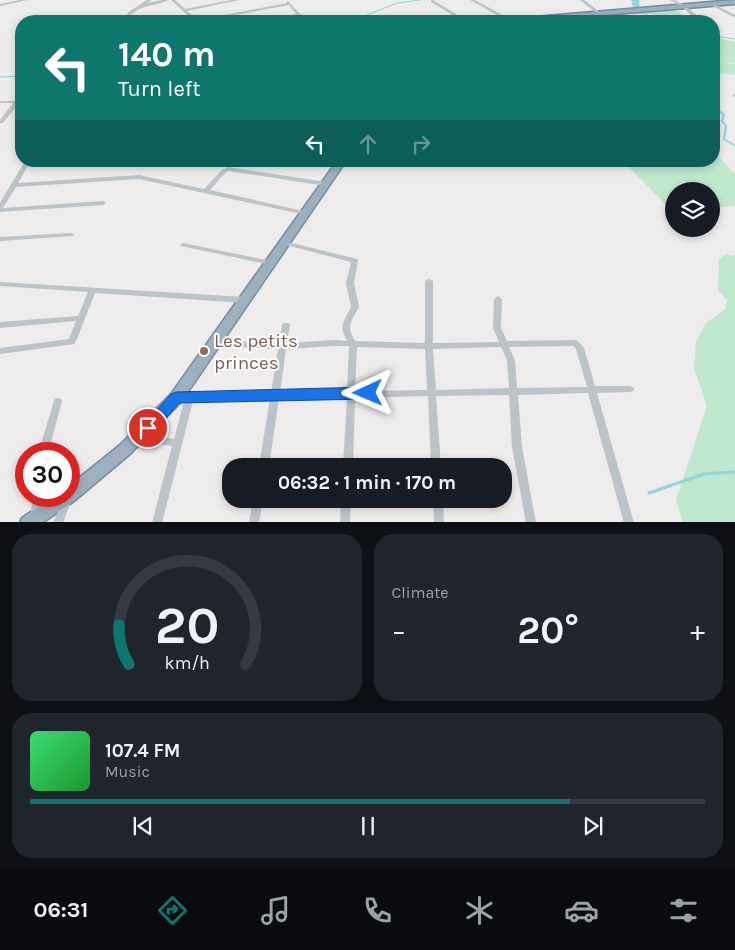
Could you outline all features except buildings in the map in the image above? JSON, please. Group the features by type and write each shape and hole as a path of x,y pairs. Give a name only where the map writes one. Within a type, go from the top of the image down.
{"highway":[{"path":"580,15 735,2"},
{"path":"80,487 140,437 182,398 215,343 284,243 326,184 344,167"},
{"path":"32,521 52,507"}],"street":[{"path":"0,5 26,0"},
{"path":"128,15 150,0"},
{"path":"143,5 167,0"},
{"path":"173,0 190,15"},
{"path":"184,10 237,0"},
{"path":"472,0 500,15"},
{"path":"582,0 599,13"},
{"path":"672,0 693,15"},
{"path":"432,1 455,15"},
{"path":"226,15 288,2 299,15"},
{"path":"712,3 735,17"},
{"path":"729,13 735,13"},
{"path":"0,102 15,102"},
{"path":"1,122 15,106"},
{"path":"0,209 25,167"},
{"path":"206,191 228,169 326,184"},
{"path":"15,185 130,177 206,191 306,213"},
{"path":"0,209 103,203"},
{"path":"0,239 71,235"},
{"path":"284,243 355,261 350,289 355,307 346,321 345,327 353,344 348,458"},
{"path":"183,245 271,262"},
{"path":"429,281 429,346 436,458"},
{"path":"0,284 245,300"},
{"path":"0,351 70,343 75,338 92,290"},
{"path":"498,299 497,328 511,360 517,447 531,522"},
{"path":"0,325 81,318"},
{"path":"265,458 286,324"},
{"path":"215,343 283,346 575,343 580,348 629,522"},
{"path":"158,522 178,443 182,398 352,393 630,390"},
{"path":"46,442 58,401"},
{"path":"140,437 178,443"},
{"path":"32,521 35,507"},
{"path":"58,522 64,507"},
{"path":"254,522 256,508"},
{"path":"345,522 346,508"},
{"path":"438,508 439,522"}],"green space":[{"path":"672,10 684,15 654,15 647,12"},
{"path":"720,38 735,42 735,63 720,61"},
{"path":"720,61 735,64 735,75 720,74"},
{"path":"720,158 735,174 735,206 720,207 720,182 665,182 665,204 629,167 720,167"},
{"path":"727,254 732,256 735,254 735,522 683,522 676,500 707,406 694,368 696,342 706,323 725,309 727,300 718,290 719,259"}],"waterway":[{"path":"367,15 397,3 420,0"},
{"path":"635,0 637,8"},
{"path":"641,12 649,15"},
{"path":"720,37 735,39"},
{"path":"0,77 15,76"},
{"path":"720,111 724,115 722,121 726,126 724,139 735,146"},
{"path":"649,493 704,474 735,472"}],"place":[{"name":"Les petits princes","path":"204,351"}],"route":[{"path":"148,428 176,398 368,393"}]}
